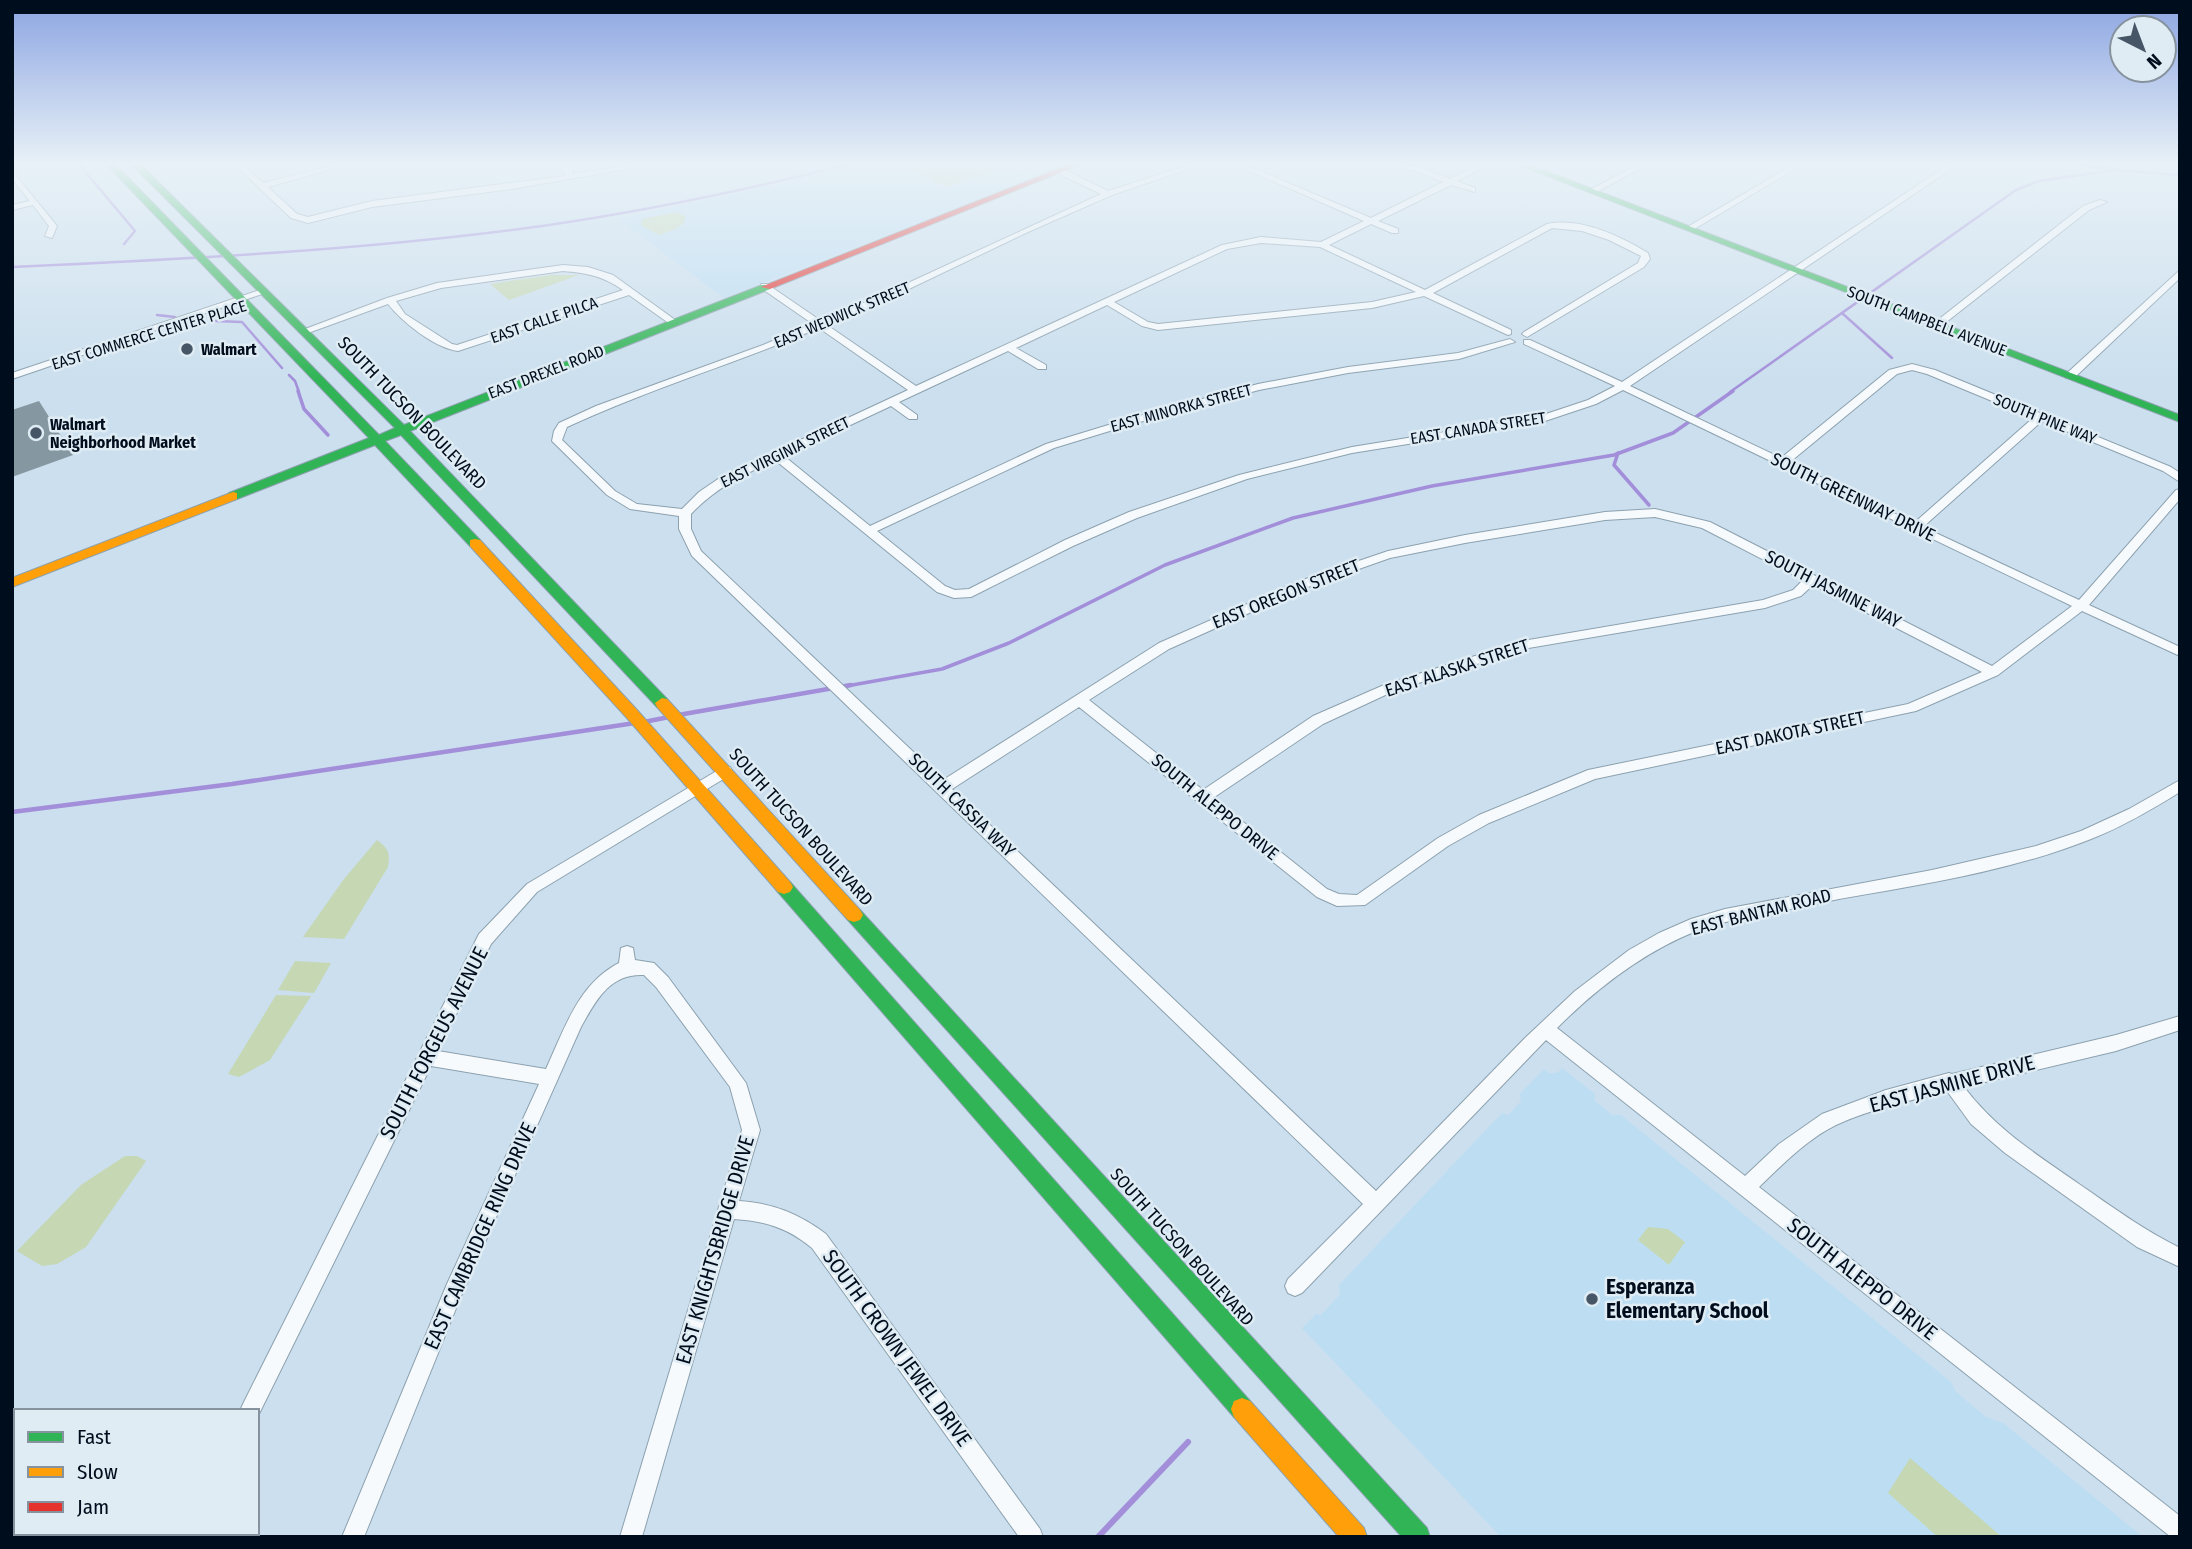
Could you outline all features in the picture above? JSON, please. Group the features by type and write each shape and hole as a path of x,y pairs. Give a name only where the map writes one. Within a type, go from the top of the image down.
{"main road":[{"path":"177,235 378,438 632,715 1355,1537"},
{"name":"SOUTH TUCSON BOULEVARD","path":"206,235 402,429 668,709 1418,1537"},
{"name":"EAST DREXEL ROAD","path":"12,583 895,235"},
{"name":"SOUTH CAMPBELL AVENUE","path":"1705,235 2180,419"}],"street":[{"name":"EAST WEDWICK STREET","path":"685,513 634,507 611,493 559,445 555,432 569,421 600,408 819,324 924,280 1012,235"},
{"path":"1322,245 1342,235"},
{"path":"1107,301 1145,324 1158,328 1288,309 1372,305 1426,293 1533,235"},
{"path":"1322,245 1426,293 1509,337 1527,338 1642,265 1646,259 1639,251 1597,235"},
{"name":"EAST CANADA STREET","path":"868,531 931,582 954,597 980,590 1069,543 1133,515 1242,477 1352,450 1539,420 1568,412 1622,387 1848,235"},
{"path":"1937,325 2051,235"},
{"name":"EAST VIRGINIA STREET","path":"685,513 703,494 725,480 1225,247 1241,243 1288,240 1322,245"},
{"path":"305,331 440,285 563,268 589,270 610,277 673,322"},
{"path":"2070,376 2180,273"},
{"path":"764,286 915,390"},
{"name":"EAST CALLE PILCA","path":"390,300 402,316 457,350 630,291"},
{"name":"EAST COMMERCE CENTER PLACE","path":"12,376 266,295"},
{"name":"EAST MINORKA STREET","path":"868,531 1051,446 1132,421 1258,387 1348,370 1459,356 1509,337"},
{"name":"SOUTH GREENWAY DRIVE","path":"1527,338 1622,387 1783,462 1915,528 2180,652"},
{"path":"1008,347 1042,367"},
{"name":"SOUTH PINE WAY","path":"1783,462 1890,375 1907,366 1931,372 2167,469 2180,479"},
{"path":"890,401 913,417"},
{"path":"1915,528 2039,417"},
{"path":"777,456 868,531"},
{"name":"EAST DAKOTA STREET","path":"1351,906 1369,896 1418,859 1484,819 1593,774 1910,708 1993,672 2081,606 2180,492"},
{"name":"EAST OREGON STREET","path":"943,787 1164,646 1301,584 1388,555 1465,539 1605,516 1639,512 1669,515"},
{"name":"SOUTH CASSIA WAY","path":"685,513 685,529 695,552 1376,1203"},
{"name":"SOUTH JASMINE WAY","path":"1669,515 1706,525 1993,672"},
{"name":"EAST ALASKA STREET","path":"1205,797 1318,720 1389,688 1522,645 1765,604 1797,593 1812,578"},
{"name":"SOUTH ALEPPO DRIVE","path":"1080,700 1205,797 1322,893 1351,906"},
{"name":"SOUTH FORGEUS AVENUE","path":"251,1409 485,939 531,888 725,771"},
{"name":"EAST BANTAM ROAD","path":"1295,1286 1545,1028 1597,980 1646,949 1696,924 2001,862 2074,841 2141,811 2180,785"},
{"name":"EAST CAMBRIDGE RING DRIVE","path":"353,1537 454,1291 575,1023 595,988 627,960"},
{"name":"EAST KNIGHTSBRIDGE DRIVE","path":"627,960 648,968 662,982 737,1083 751,1130 631,1537"},
{"name":"EAST JASMINE DRIVE","path":"1746,1187 1785,1150 1828,1120 1886,1098 2116,1043 2180,1023"},
{"name":"SOUTH ALEPPO DRIVE","path":"1545,1028 2180,1530"},
{"path":"426,1057 550,1078"},
{"path":"1949,1082 1977,1118 2011,1147 2144,1240 2180,1258"},
{"name":"SOUTH CROWN JEWEL DRIVE","path":"727,1209 756,1210 795,1222 819,1241 1032,1537"}],"shaded area":[{"path":"640,235 887,235 724,298"},
{"name":"Esperanza Elementary School","path":"1562,1068 1595,1094 1595,1101 1612,1115 1621,1115 1951,1382 1956,1392 1986,1417 2003,1423 2143,1537 1501,1537 1302,1328 1317,1313 1320,1316 1340,1294 1339,1285 1502,1113 1508,1115 1521,1101 1520,1094 1544,1069 1549,1073 1557,1073"}],"green space":[{"path":"551,275 579,275 509,300 490,284"},
{"path":"377,840 388,852 388,867 344,939 303,937 344,879"},
{"path":"295,961 331,963 314,993 278,990"},
{"path":"276,995 311,996 270,1060 239,1077 228,1074"},
{"path":"125,1156 137,1156 146,1161 86,1247 57,1264 42,1266 17,1251 81,1185"},
{"path":"1648,1227 1668,1229 1685,1242 1669,1265 1638,1240"},
{"path":"1910,1458 2002,1537 1938,1537 1888,1493"}],"building":[{"name":"Walmart Neighborhood Market","path":"39,401 73,455 12,477 12,410"}],"waterway":[{"path":"124,244 131,235"},
{"path":"12,267 277,252 464,235"},
{"path":"1730,392 1952,235"},
{"path":"1842,313 1892,358"},
{"path":"157,315 175,317"},
{"path":"216,321 242,322 282,368"},
{"path":"289,375 295,381 299,392"},
{"path":"298,391 304,409 328,435"},
{"path":"1618,454 1673,433 1733,391"},
{"path":"841,687 942,669 1009,643 1165,565 1293,518 1432,486 1618,454"},
{"path":"1618,454 1614,465 1649,505"},
{"path":"678,715 851,685"},
{"path":"644,722 669,717"},
{"path":"12,812 232,784 635,723"},
{"path":"1098,1537 1188,1442"}],"traffic: fast":[{"path":"178,235 475,543"},
{"path":"207,235 402,429 662,703"},
{"path":"1705,235 2180,419"},
{"path":"233,496 766,287"},
{"path":"784,887 1242,1409"},
{"path":"854,915 1418,1537"}],"traffic: slow":[{"path":"12,583 233,496"},
{"path":"475,543 632,714 784,887"},
{"path":"662,703 854,915"},
{"path":"1242,1409 1355,1537"}],"traffic: jam":[{"path":"766,287 897,235"}],"place":[{"name":"Walmart","path":"187,349"},
{"name":"Walmart Neighborhood Market","path":"36,433"},
{"name":"Esperanza Elementary School","path":"1592,1299"}]}
